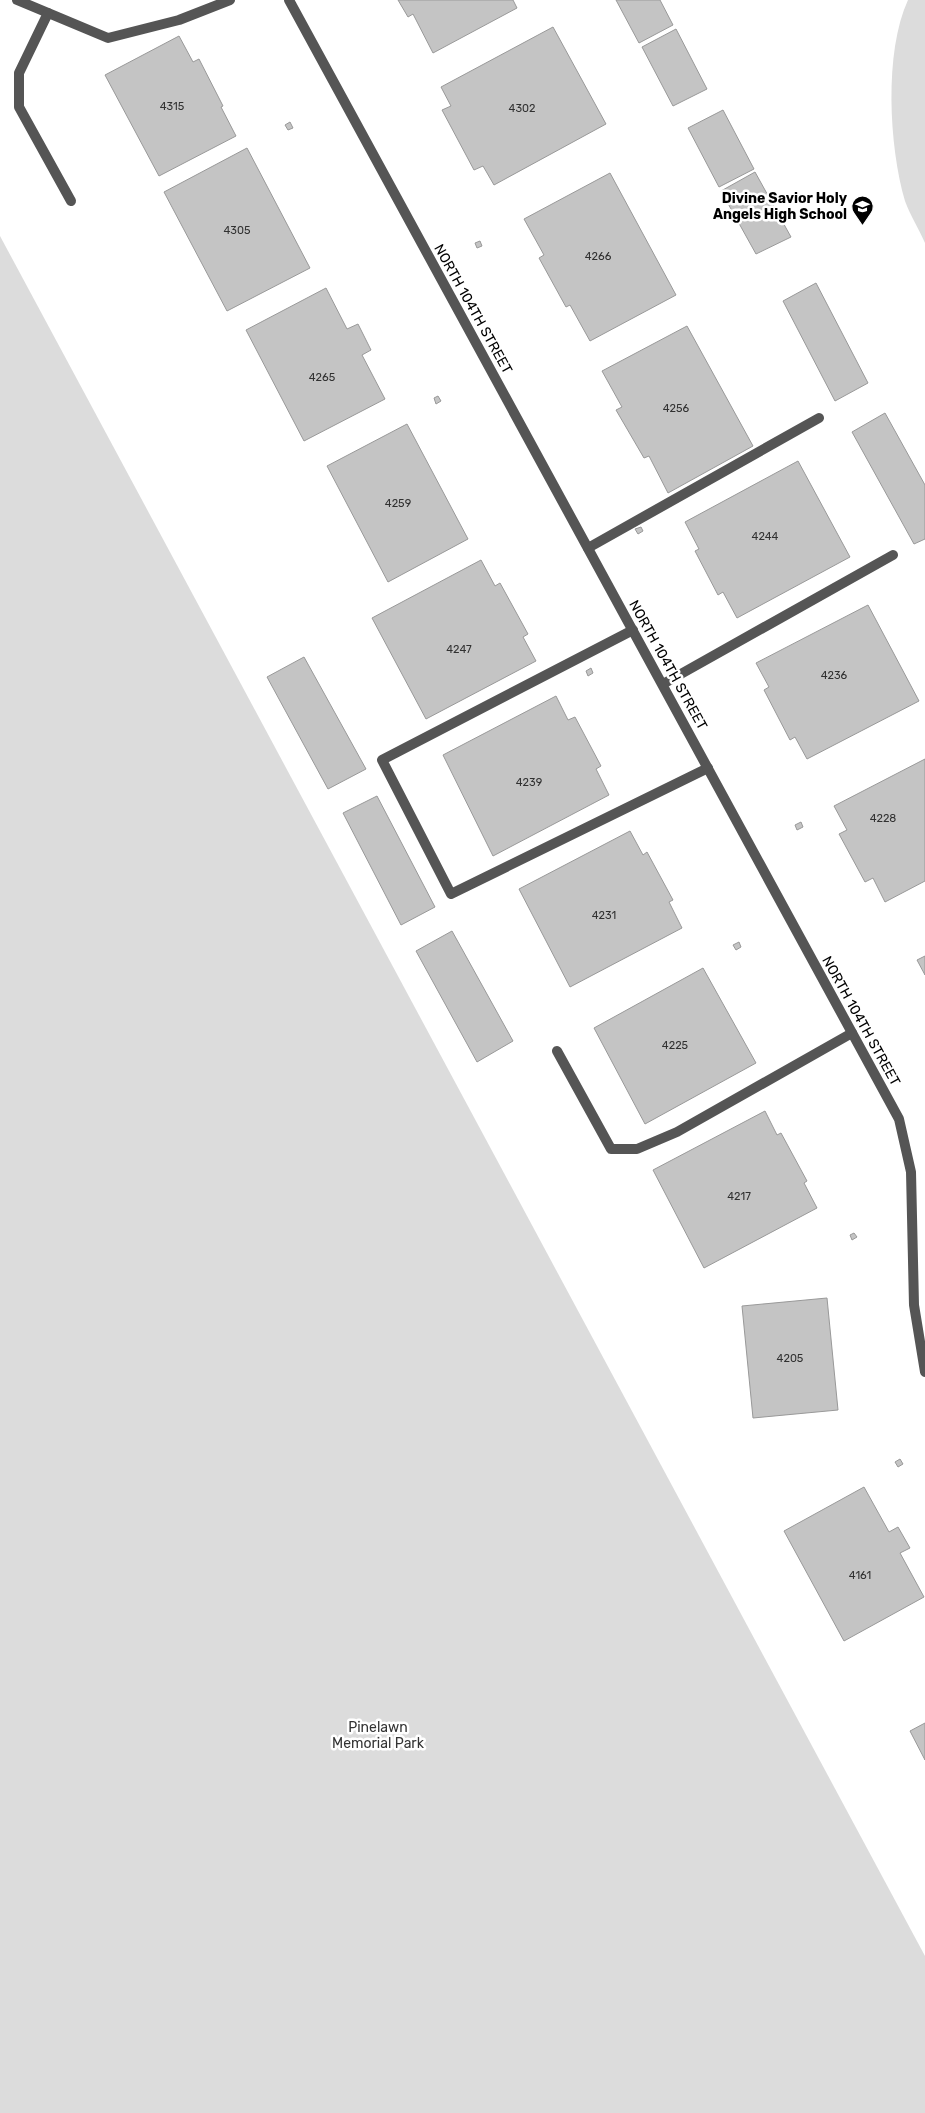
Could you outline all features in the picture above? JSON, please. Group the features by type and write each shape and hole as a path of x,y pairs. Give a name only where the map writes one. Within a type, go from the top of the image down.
{"street":[{"path":"17,0 108,38 179,20 230,0"},
{"name":"NORTH 104TH STREET","path":"289,0 899,1119 911,1172 914,1305 925,1372"},
{"path":"48,13 19,73 19,107 71,201"},
{"path":"588,548 819,418"},
{"path":"662,684 893,555"},
{"path":"633,630 382,760 451,894 708,768"},
{"path":"557,1051 611,1149 637,1149 677,1132 852,1033"}],"green space":[{"path":"908,0 925,0 925,243 905,201 895,154 893,127 892,72 895,46 900,21"},
{"name":"Pinelawn Memorial Park","path":"0,236 925,1956 925,2113 0,2113"}],"building":[{"path":"398,0 513,0 517,8 433,53 413,14 408,17"},
{"path":"616,0 660,0 673,25 639,43"},
{"path":"553,27 606,124 494,185 483,166 474,170 442,110 451,106 441,87"},
{"path":"676,29 707,89 673,106 642,47"},
{"path":"179,36 193,62 199,59 236,136 159,176 105,75"},
{"path":"723,110 754,169 719,187 688,128"},
{"path":"290,122 293,128 288,130 285,125"},
{"path":"247,148 310,268 227,311 164,192"},
{"path":"755,172 791,237 756,254 721,191"},
{"path":"610,173 676,295 590,341 570,305 566,307 539,258 544,255 524,219"},
{"path":"480,241 482,246 477,248 475,243"},
{"path":"816,283 868,383 835,401 783,301"},
{"path":"326,288 347,329 358,324 371,350 362,355 385,399 304,441 246,330"},
{"path":"687,326 753,446 668,493 649,456 644,458 616,410 622,407 602,371"},
{"path":"438,396 441,401 436,404 434,398"},
{"path":"885,413 925,485 925,539 914,544 852,432"},
{"path":"407,424 468,539 388,582 327,466"},
{"path":"798,461 850,557 737,618 723,592 718,595 695,551 699,549 685,522"},
{"path":"641,527 643,531 638,534 635,529"},
{"path":"481,560 495,586 500,583 528,634 523,637 536,661 426,719 372,618"},
{"path":"868,605 919,701 807,759 795,737 790,740 764,690 769,687 756,663"},
{"path":"304,657 366,769 328,789 267,677"},
{"path":"591,668 593,673 588,676 586,671"},
{"path":"556,696 568,720 575,717 601,766 596,769 609,795 493,856 443,755"},
{"path":"925,759 925,881 885,902 873,878 865,882 839,834 847,830 834,806"},
{"path":"377,796 435,907 401,925 343,813"},
{"path":"801,822 803,827 797,830 795,825"},
{"path":"630,831 643,855 647,852 673,900 669,902 682,928 570,987 519,889"},
{"path":"452,931 513,1041 477,1062 416,951"},
{"path":"739,942 741,947 736,950 733,945"},
{"path":"925,956 925,975 917,960"},
{"path":"703,968 756,1063 645,1124 594,1028"},
{"path":"765,1111 777,1135 781,1133 807,1181 804,1183 817,1208 704,1268 653,1170"},
{"path":"854,1233 857,1237 852,1240 850,1235"},
{"path":"827,1298 838,1410 753,1418 742,1306"},
{"path":"900,1459 903,1464 898,1467 895,1462"},
{"path":"864,1487 889,1532 898,1527 910,1548 900,1553 924,1597 844,1641 784,1531"},
{"path":"925,1723 925,1760 910,1731"}],"place":[{"name":"Divine Savior Holy Angels High School","path":"863,225"}]}
